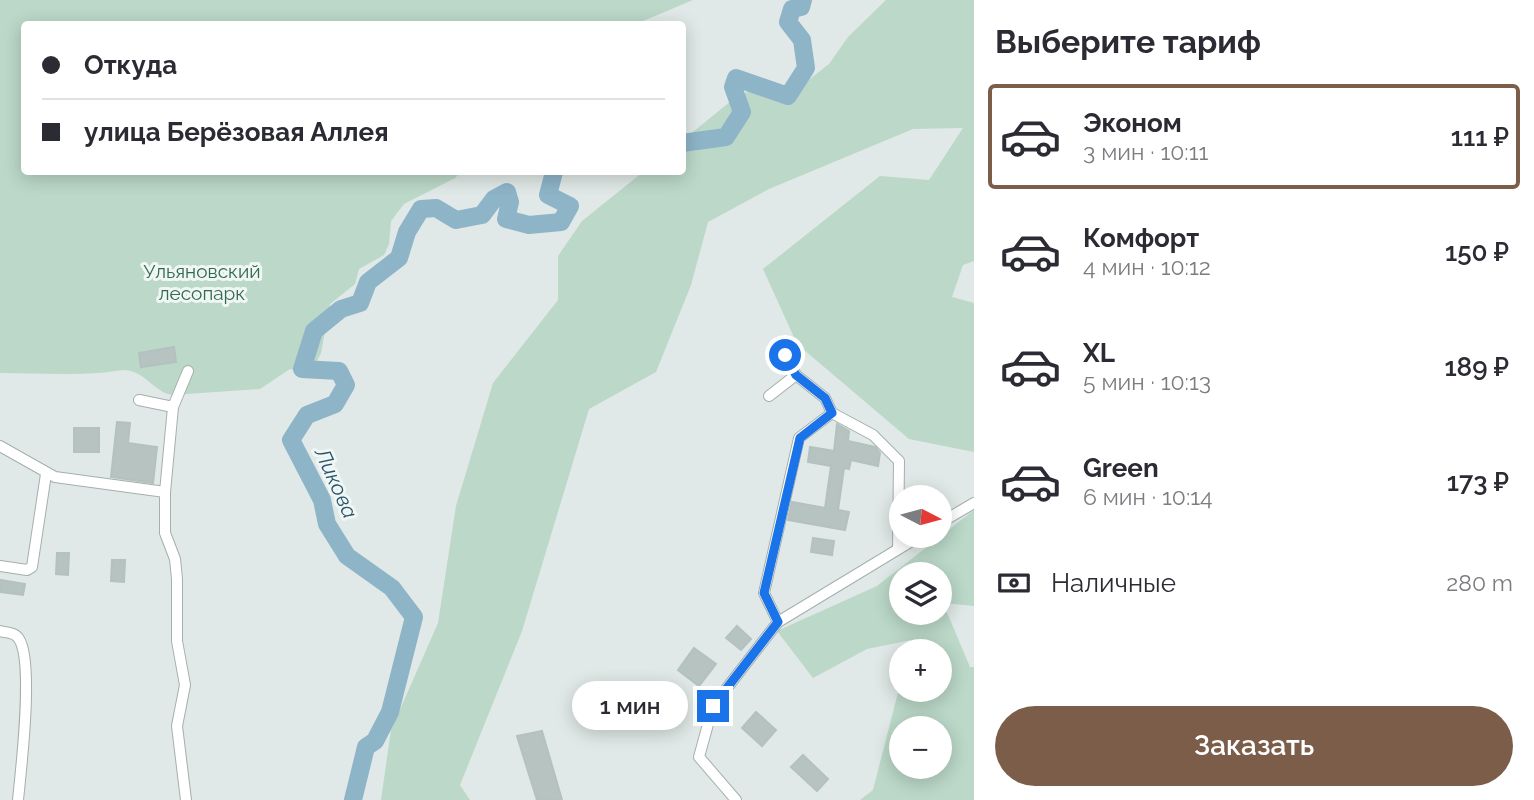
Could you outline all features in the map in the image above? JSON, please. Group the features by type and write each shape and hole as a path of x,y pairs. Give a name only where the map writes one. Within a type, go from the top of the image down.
{"street":[{"path":"736,800 699,757 713,706 778,622 898,549 899,461 873,435 832,413 825,398 796,375 785,355"},
{"path":"187,800 177,726 185,685 177,641 177,579 174,559 165,533 173,407 188,371"},
{"path":"769,396 796,375"},
{"path":"139,400 173,407"},
{"path":"778,622 764,593 800,438 832,413"},
{"path":"0,446 55,477 166,492"},
{"path":"0,566 22,570 32,568 46,474"},
{"path":"952,516 974,503"},
{"path":"0,631 15,634 21,641 26,660 18,800"}],"green space":[{"name":"Ульяновский лесопарк","path":"0,0 693,0 643,21 21,21 21,175 458,175 404,204 391,221 389,244 384,255 359,269 355,284 330,304 321,353 310,375 290,369 260,389 172,395 160,390 139,374 125,370 86,374 0,373"},
{"path":"886,0 974,0 974,261 963,265 952,297 974,303 974,452 909,439 797,344 763,269 880,176 929,180 963,128 913,129 769,189 708,222 691,285 656,372 589,409 522,631 460,785 470,800 381,800 391,730 438,623 456,506 493,383 558,300 558,256 582,221 639,175 686,175 686,138 731,101 759,85 802,85 829,64 848,37"},
{"path":"974,510 974,606 952,604 952,562 908,562 926,548 952,548 952,527"},
{"path":"889,577 889,625 952,624 970,667 974,667 974,800 860,800 873,790 889,728 889,779 952,779 952,716 892,716 896,702 952,702 952,639 889,639 889,644 867,649 813,678 777,631 877,586"}],"building":[{"path":"174,347 176,362 141,367 139,353"},
{"path":"117,422 130,423 128,443 157,447 153,483 111,477"},
{"path":"837,424 849,431 848,441 875,447 880,453 878,466 851,460 849,469 844,468 838,510 849,512 845,530 788,520 792,502 825,508 831,466 808,462 810,447 834,451"},
{"path":"74,428 99,428 99,452 74,452"},
{"path":"813,538 834,541 832,555 811,552"},
{"path":"57,553 69,553 68,575 56,574"},
{"path":"112,560 125,560 124,582 111,581"},
{"path":"1,580 25,584 23,595 0,592"},
{"path":"737,626 751,639 741,650 726,638"},
{"path":"694,648 716,664 699,686 678,670"},
{"path":"756,712 776,730 762,746 742,728"},
{"path":"542,731 562,800 537,800 517,736"},
{"path":"803,755 828,779 817,791 791,767"}],"waterway":[{"name":"Ликова","path":"686,142 726,137 742,112 733,87 736,78 788,96 806,68 802,40 788,22 792,9 801,7 803,0"},
{"name":"Ликова","path":"353,800 366,747 375,741 390,712 414,617 392,588 347,556 327,524 322,500 291,440 307,415 335,404 346,385 339,371 302,369 314,331 341,309 360,303 368,282 399,258 407,232 421,209 436,208 456,220 482,215 494,199 507,192 510,202 506,219 529,225 561,222 570,206 548,195 553,175"}],"route":[{"path":"713,706 778,622 764,593 800,438 832,413 825,398 796,375 785,355"}]}
